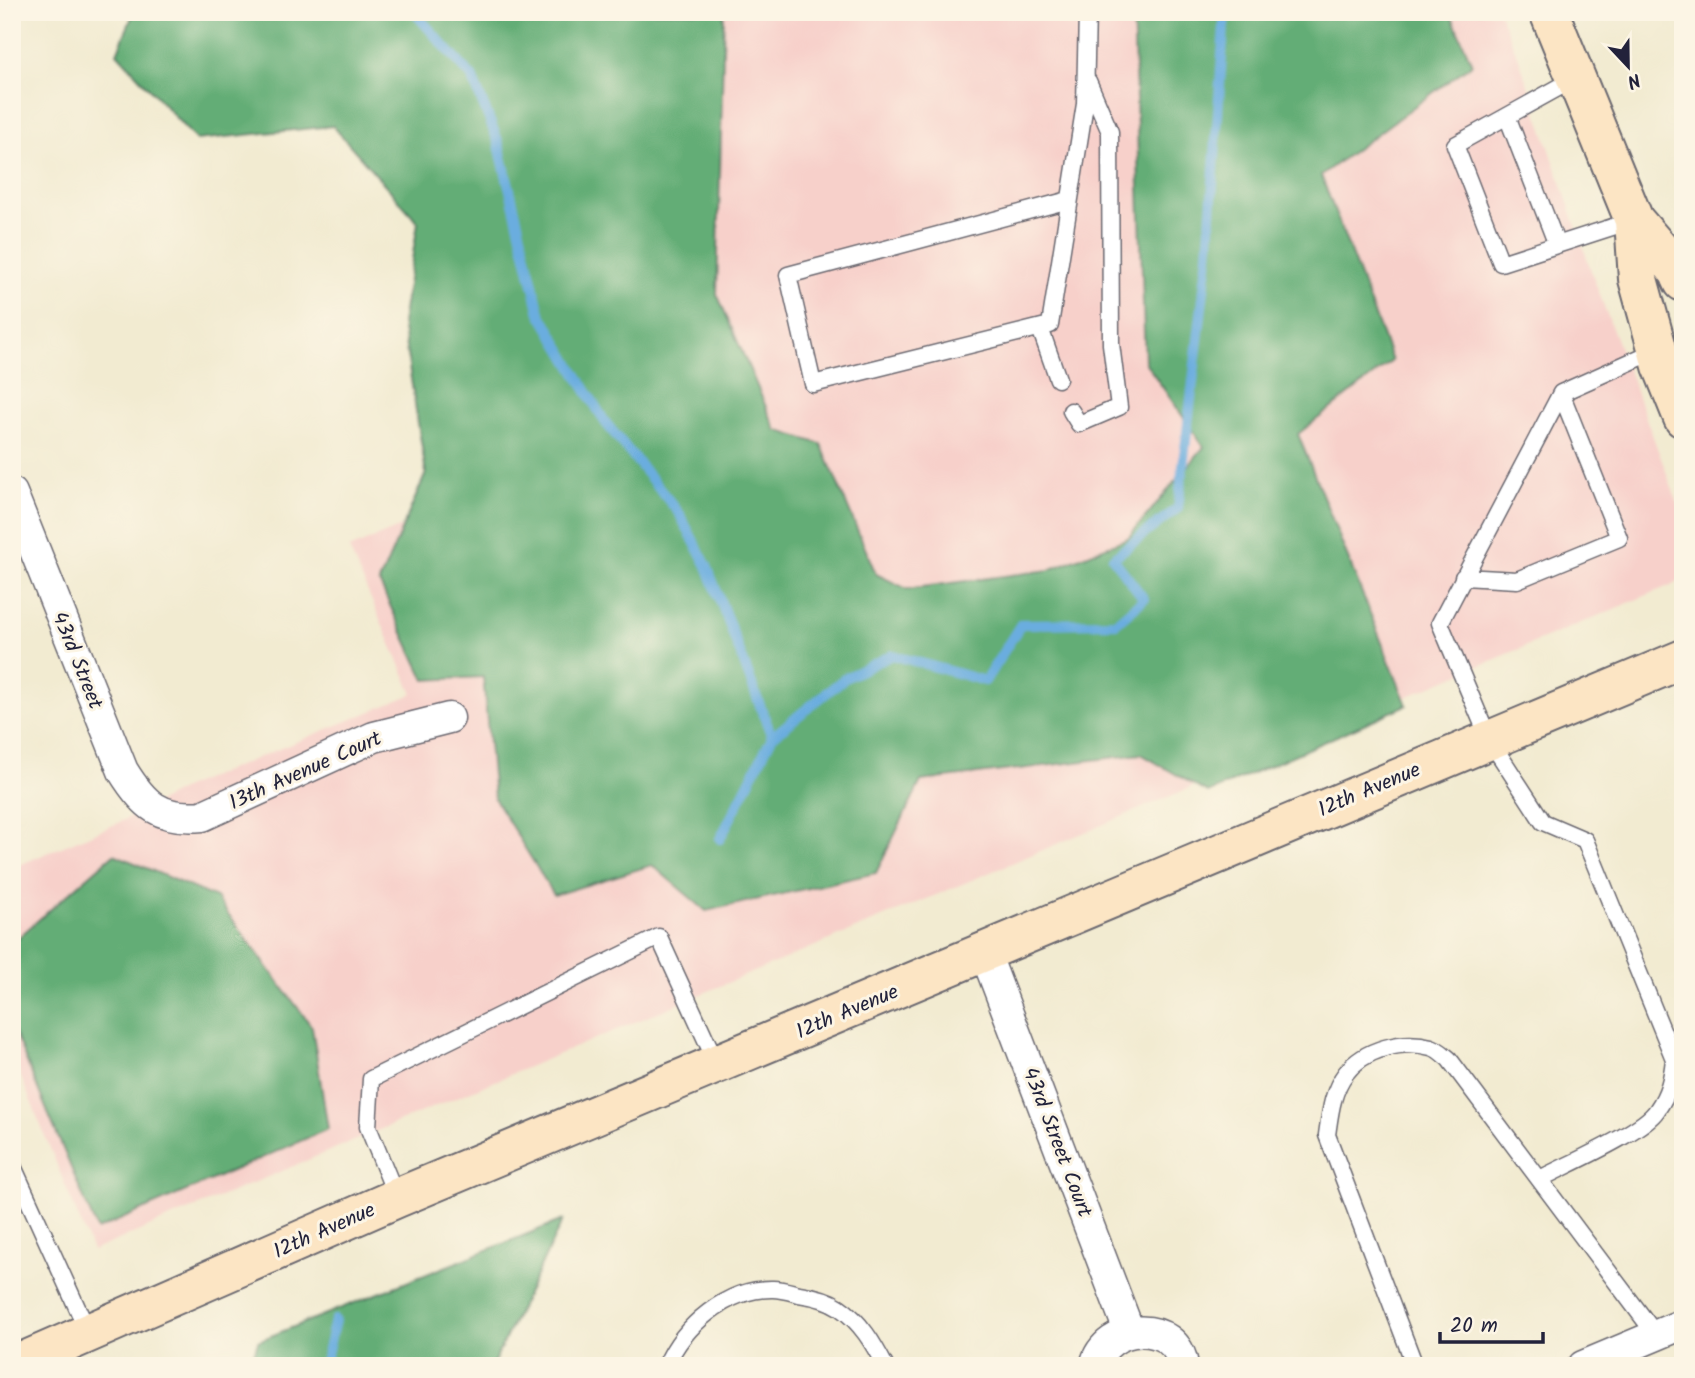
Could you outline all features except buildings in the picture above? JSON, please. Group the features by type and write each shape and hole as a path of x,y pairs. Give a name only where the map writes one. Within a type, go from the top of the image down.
{"street":[{"path":"1549,12 1634,220 1638,279 1658,350 1683,418"},
{"path":"1634,220 1678,271 1683,282"},
{"name":"43rd Street","path":"12,493 123,771 135,792 162,813"},
{"name":"12th Avenue","path":"13,1366 397,1198 718,1066 1683,659"},
{"name":"13th Avenue Court","path":"162,813 184,818 202,816 374,737 449,718"},
{"name":"43rd Street Court","path":"985,953 1129,1331"},
{"path":"1583,1366 1670,1330"},
{"path":"1095,1366 1106,1343 1129,1331 1151,1331 1163,1336 1176,1347 1183,1366"}],"lane":[{"path":"1069,200 788,275 813,384 1050,325 1085,104 1087,12"},
{"path":"1071,411 1079,424 1119,407 1111,344 1110,132 1086,75"},
{"path":"1576,78 1455,145 1482,195 1501,263 1634,220"},
{"path":"1507,116 1528,177 1557,245"},
{"path":"1040,328 1058,379"},
{"path":"1540,1180 1637,1127 1656,1113 1671,1085 1674,1059 1586,840 1543,822 1489,739 1440,623 1561,393 1658,350"},
{"path":"1463,577 1517,580 1619,538 1561,393"},
{"path":"397,1198 368,1127 371,1079 659,937 718,1066"},
{"path":"1415,1366 1327,1135 1333,1099 1346,1072 1372,1051 1405,1045 1433,1047 1449,1059 1540,1180 1670,1330"},
{"path":"12,1164 89,1334"},
{"path":"666,1366 673,1350 707,1312 741,1294 773,1289 818,1297 838,1307 859,1324 885,1366"}],"shaded area":[{"path":"364,12 1499,12 1519,59 1595,282 1683,517 1683,580 92,1251 12,1055 12,868 118,823 189,786 413,694 349,549 548,465"}],"green space":[{"path":"134,12 724,12 717,294 776,430 821,444 876,574 907,589 1049,570 1128,538 1204,447 1145,362 1133,12 1450,12 1472,64 1321,175 1392,361 1298,434 1407,705 1208,793 1141,754 921,781 876,873 706,911 652,865 554,895 494,798 483,677 425,680 379,582 426,473 402,323 418,222 333,126 196,140 117,53"},
{"path":"114,854 216,898 312,1027 328,1129 97,1230 12,1027 12,943"},
{"path":"563,1220 492,1366 250,1366 258,1341"}],"waterway":[{"path":"414,12 472,77 498,141 540,313 605,422 679,513 707,566 772,737 720,839"},
{"path":"772,737 845,678 892,655 985,681 1021,624 1116,623 1144,599 1113,558 1178,508 1208,256 1225,12"},
{"path":"324,1366 335,1320"}]}
